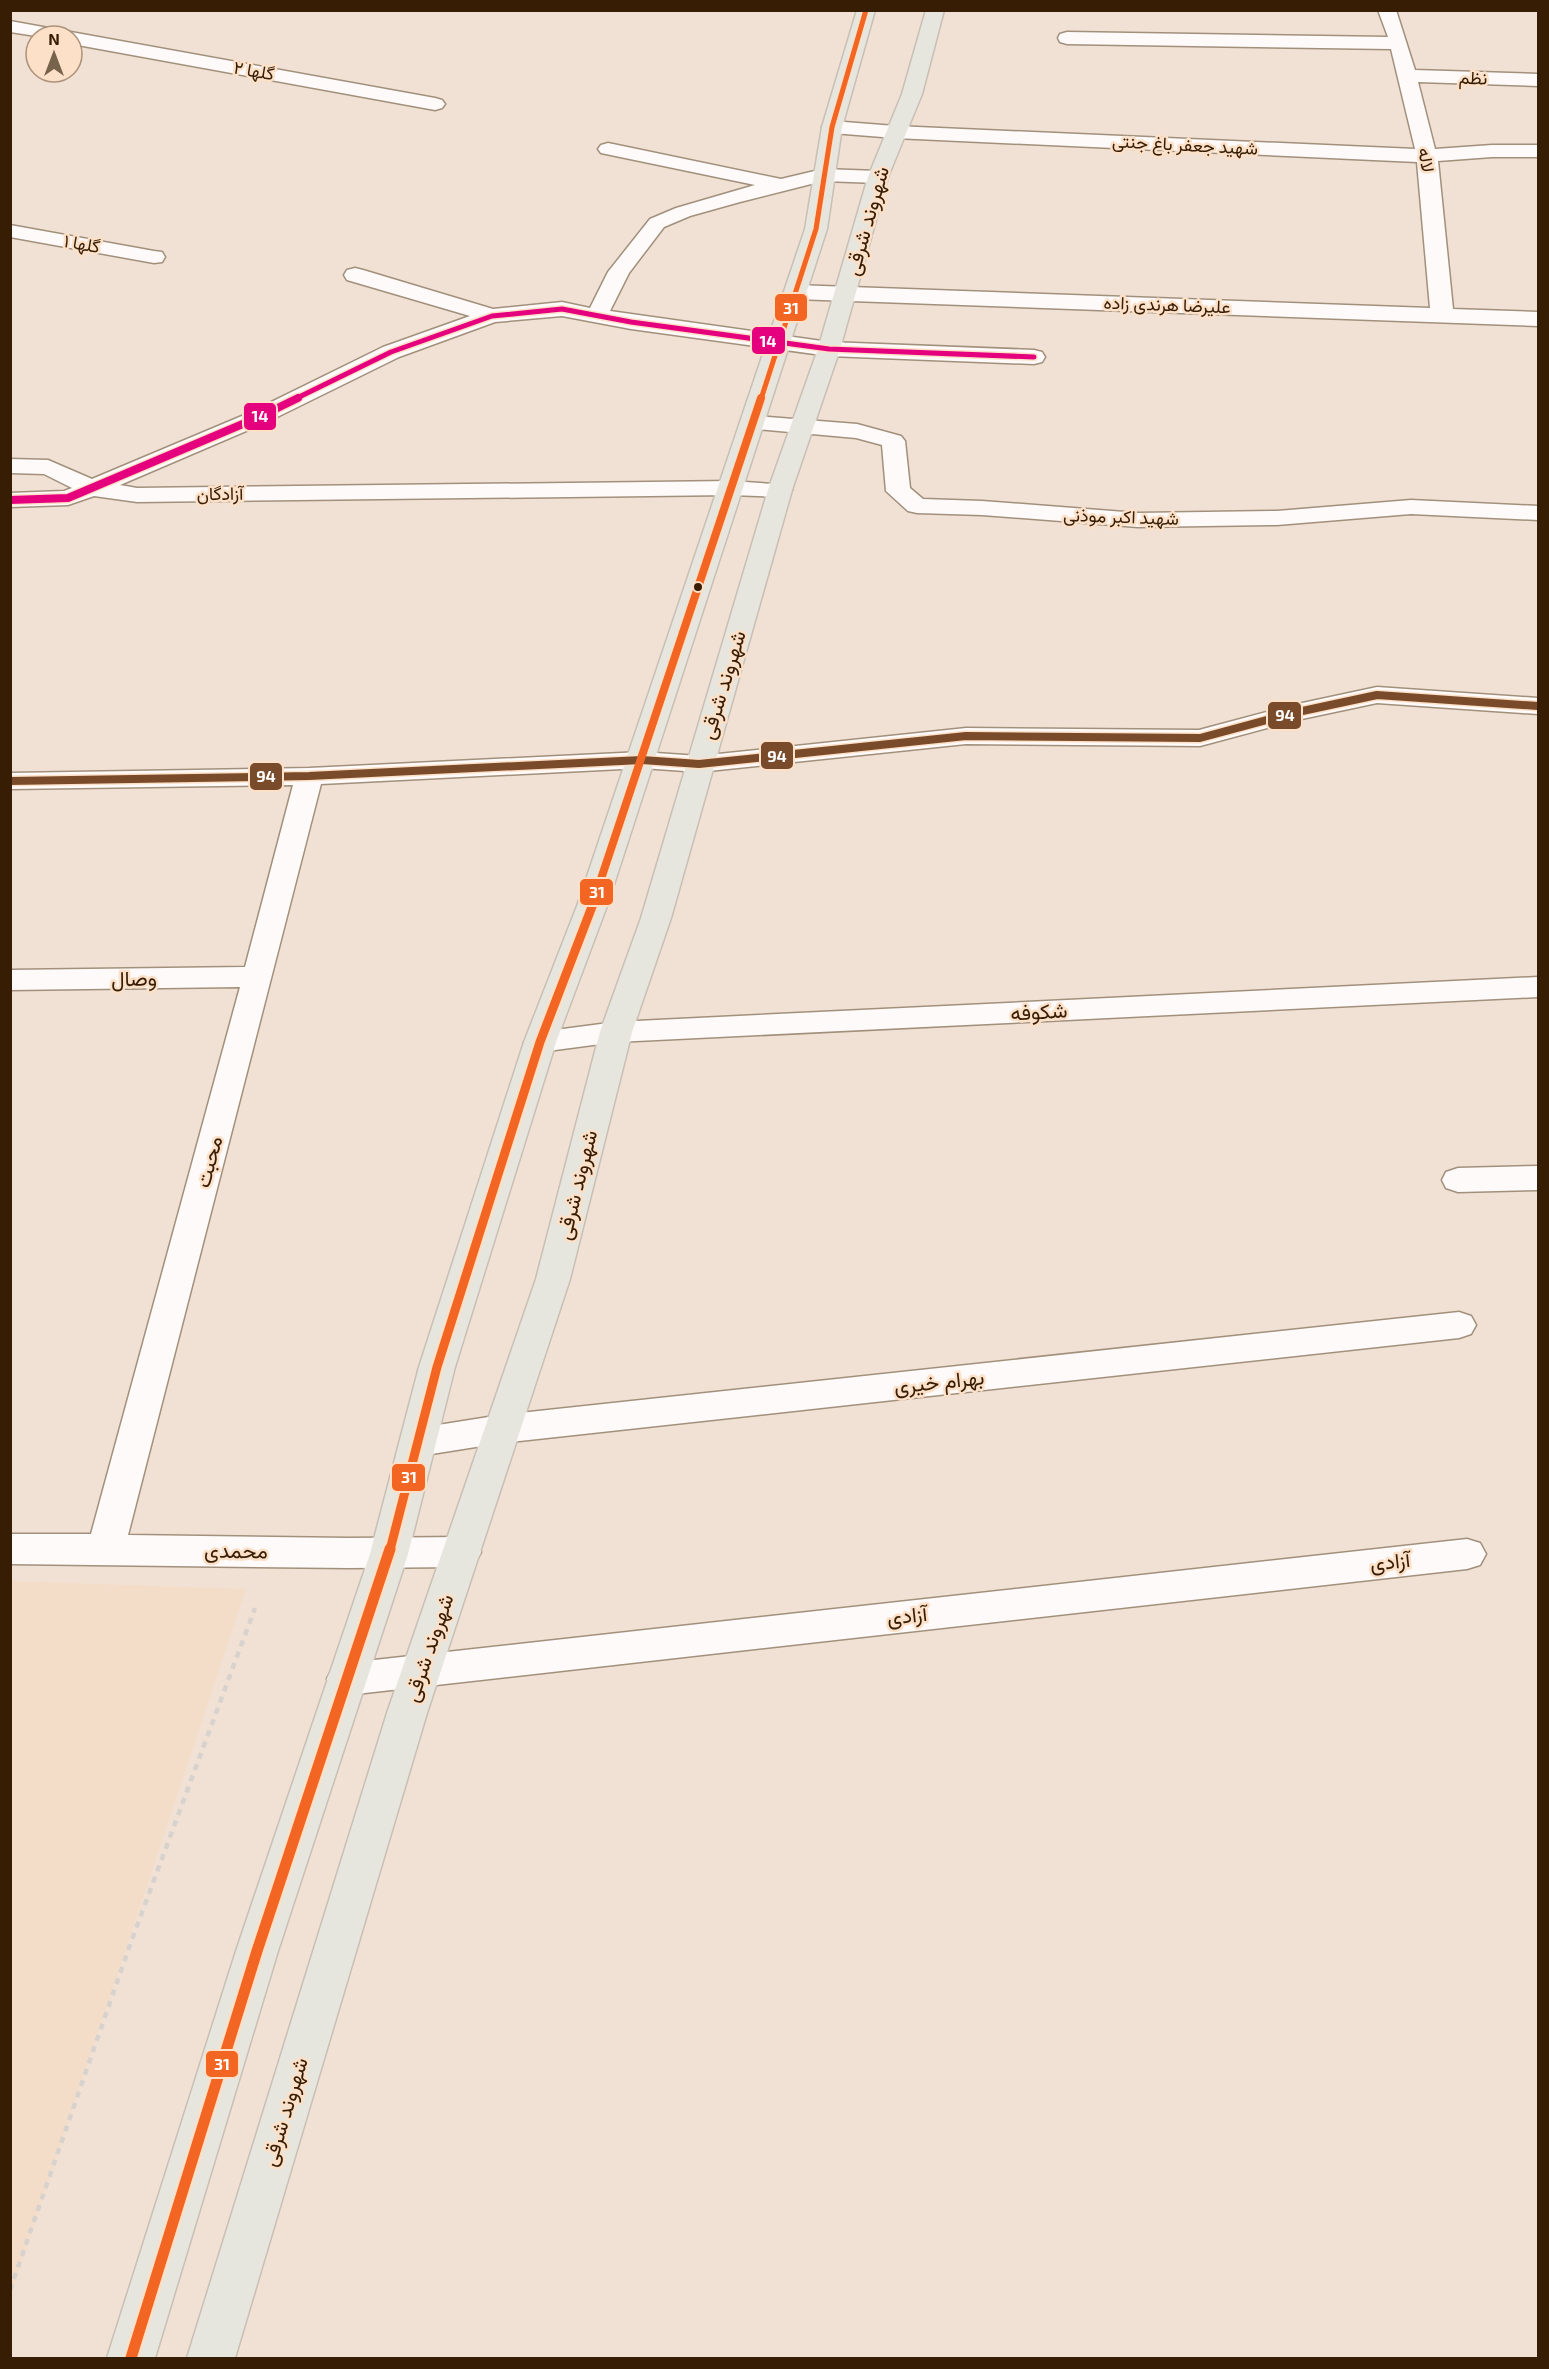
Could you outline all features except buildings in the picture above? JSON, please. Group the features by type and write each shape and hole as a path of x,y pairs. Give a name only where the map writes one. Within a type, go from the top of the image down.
{"main road":[{"path":"131,2358 257,1951 389,1554 437,1367 540,1042 592,906 642,760 816,229 832,127 866,10"},
{"name":"شهروند شرقی","path":"211,2358 420,1671 553,1280 616,1032 656,918 780,490 829,349 878,177 912,94 935,10"}],"street":[{"name":"لاله","path":"1387,10 1399,43 1427,156 1442,314"},
{"path":"1067,38 1399,43"},
{"name":"گلها ۲","path":"84,40 435,104"},
{"name":"نظم","path":"1408,76 1539,80"},
{"name":"شهید جعفر باغ جنتی","path":"832,127 895,132 1427,156 1492,151 1539,151"},
{"path":"608,149 787,185"},
{"path":"597,316 620,272 657,223 683,212 733,197 823,175 878,177"},
{"name":"گلها ۱","path":"10,231 154,257"},
{"path":"355,274 492,316"},
{"name":"علیرضا هرندی زاده","path":"795,292 1539,319"},
{"path":"10,500 68,498 257,418 391,352 492,316 562,309 829,349 1034,357"},
{"name":"شهید اکبر موذنی","path":"754,423 857,431 893,441 898,491 916,506 982,508 1138,520 1277,518 1411,507 1539,513"},
{"path":"10,466 48,467 92,488"},
{"name":"آزادگان","path":"92,488 137,495 731,488 780,490"},
{"path":"10,781 309,776 642,760 699,764 966,736 1200,738 1293,713 1377,695 1539,706"},
{"name":"محبت","path":"106,1548 309,776"},
{"name":"وصال","path":"10,980 258,977"},
{"name":"شکوفه","path":"540,1042 616,1032 1539,987"},
{"path":"1458,1180 1539,1178"},
{"name":"بهرام خیری","path":"419,1442 501,1430 1459,1326"},
{"name":"محمدی","path":"10,1549 106,1548 389,1554 462,1552"},
{"name":"آزادی","path":"347,1679 1467,1554"}],"path":[{"path":"10,2290 131,1942 277,1552"}],"shaded area":[{"path":"10,1581 246,1589 11,2294"}],"transit line":[{"name":"31","path":"131,2358 257,1951 389,1554 437,1367 540,1042 592,906 816,229 832,127 866,10"},
{"name":"14","path":"10,500 68,498 257,418 391,352 492,316 562,309 631,322 829,349 1034,357"},
{"name":"94","path":"10,781 309,776 642,760 699,764 966,736 1200,738 1293,713 1377,695 1538,706"}]}
